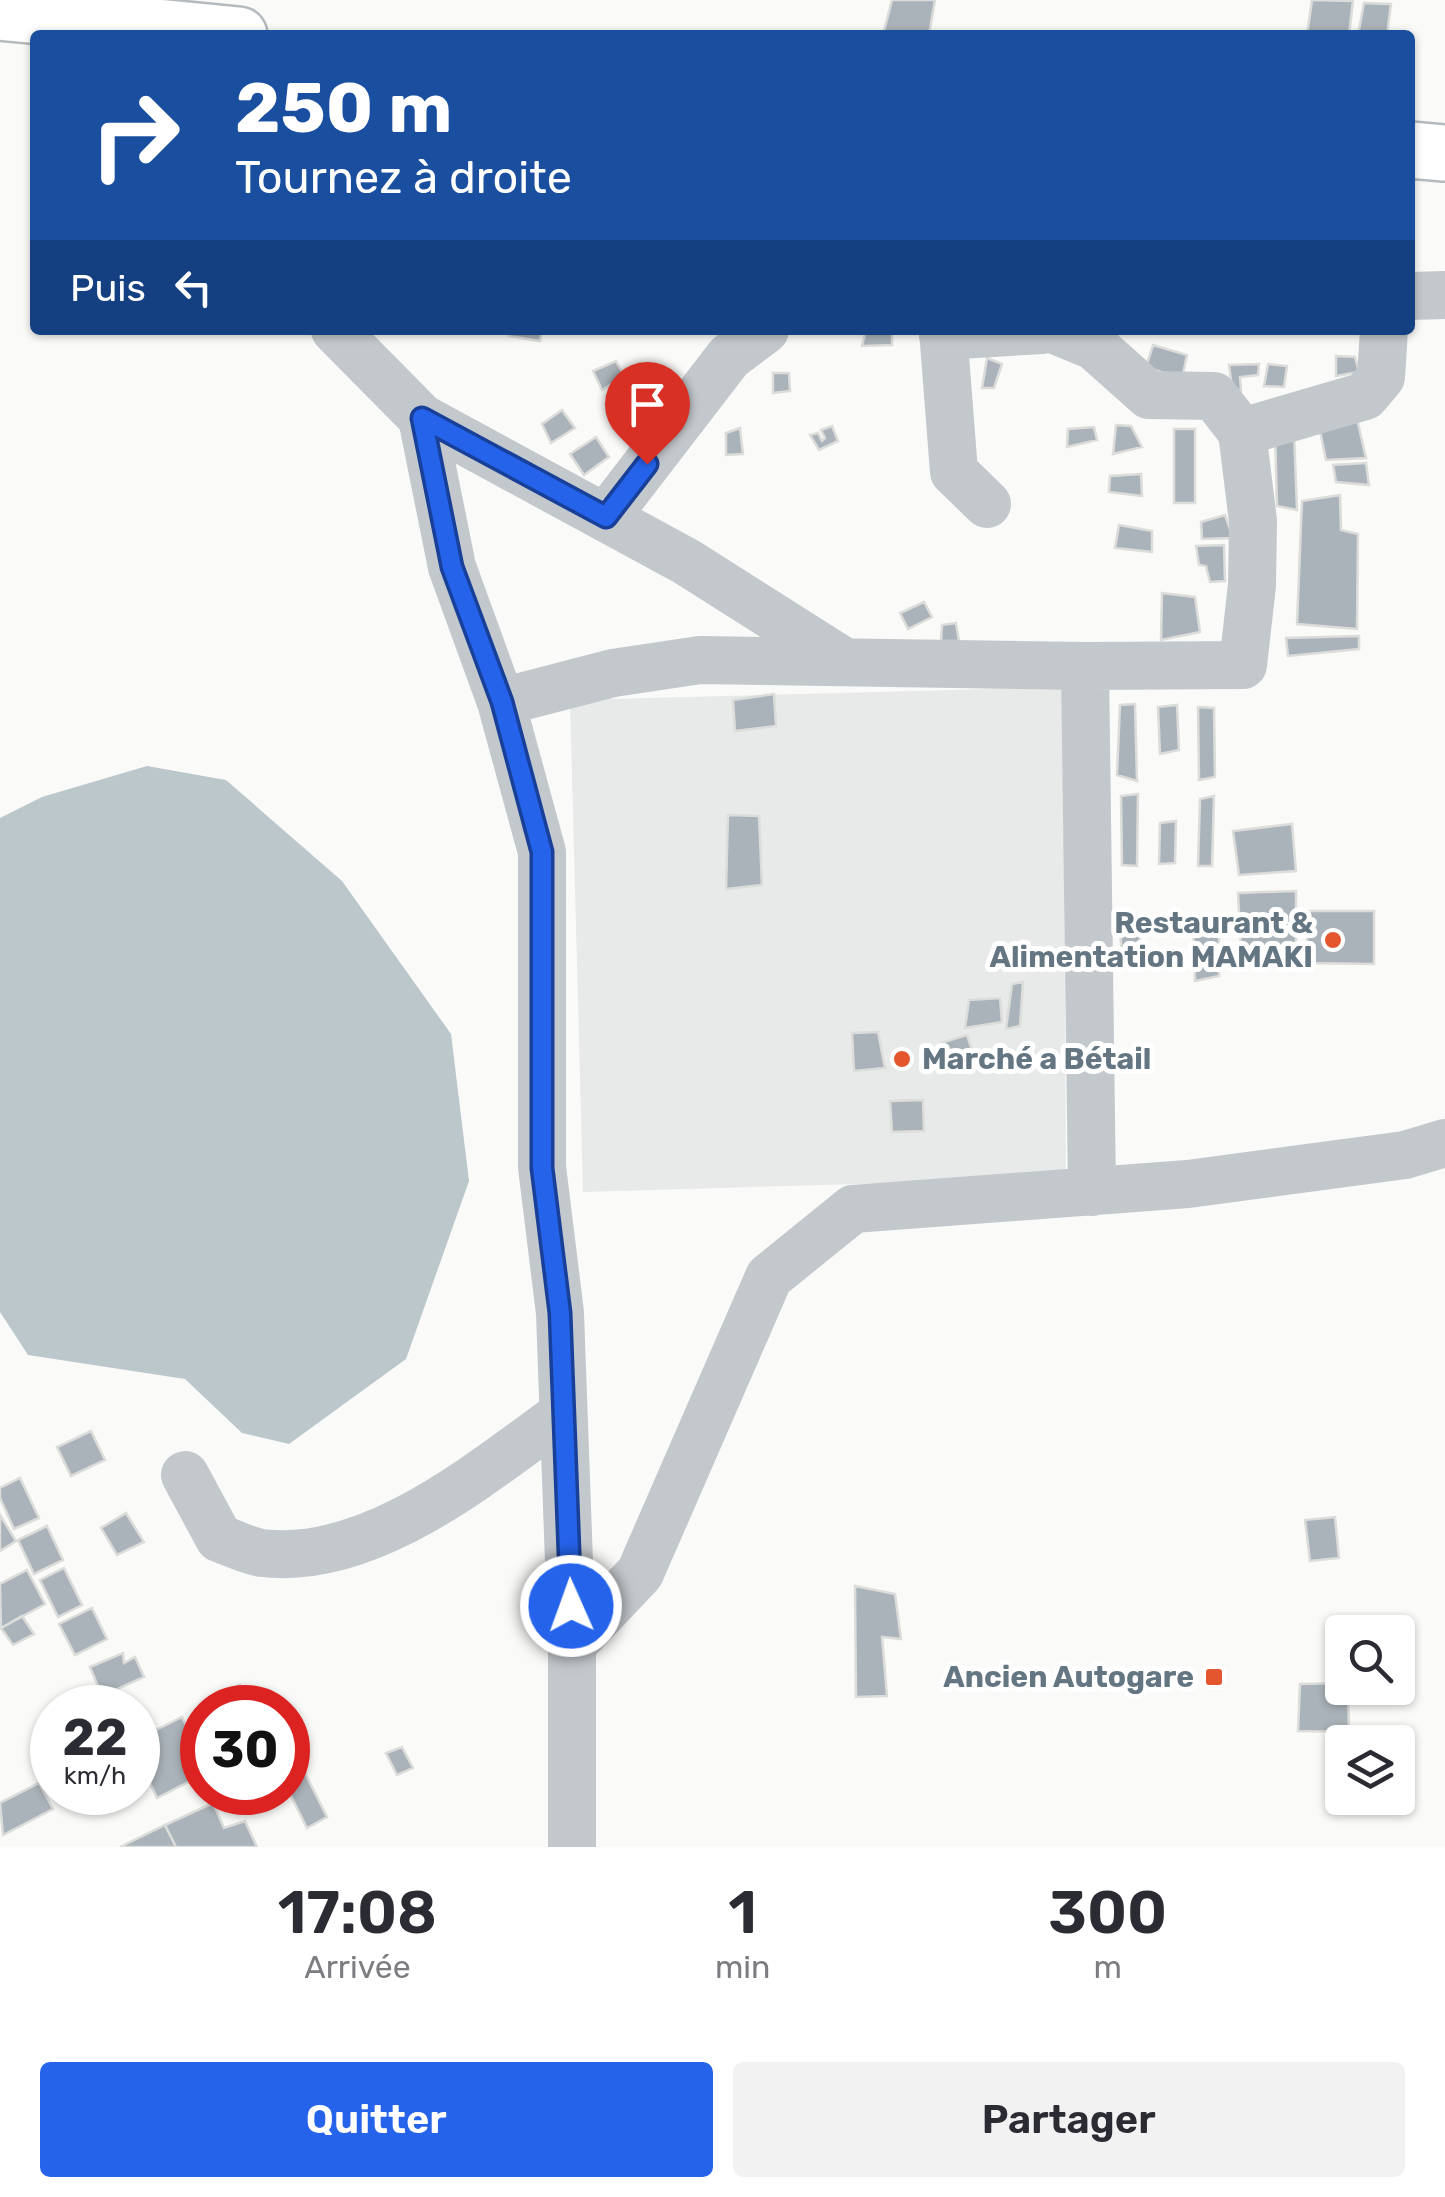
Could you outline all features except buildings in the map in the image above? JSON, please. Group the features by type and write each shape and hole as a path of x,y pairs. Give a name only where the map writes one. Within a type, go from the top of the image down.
{"main road":[{"path":"0,12 186,30"},
{"path":"1415,151 1445,154"}],"street":[{"path":"1415,296 1445,295"},
{"path":"340,335 422,418 688,562 844,662"},
{"path":"606,517 728,357 758,335"},
{"path":"944,335 954,472 986,504"},
{"path":"502,702 613,672 700,660 1243,666 1252,585 1252,521 1242,432 1214,396 1149,395 1094,346 1067,335"},
{"path":"1242,432 1365,396 1381,378 1384,335"},
{"path":"422,418 452,567 502,702 542,852 542,1168 560,1313 572,1645 572,1847"},
{"path":"1084,666 1092,1192"},
{"path":"572,1645 640,1573 769,1277 853,1208 1188,1184 1386,1158 1445,1144"},
{"path":"185,1475 219,1538 260,1553 321,1552 386,1530 470,1481 563,1414"}],"shaded area":[{"path":"1063,687 1066,1178 583,1192 570,700"},
{"path":"147,766 226,780 342,881 451,1034 469,1181 406,1359 289,1444 242,1433 185,1379 28,1355 0,1312 0,818 42,797"}],"place":[{"name":"Restaurant & Alimentation MAMAKI","path":"1333,940"},
{"name":"Marché a Bétail","path":"902,1059"},
{"name":"Ancien Autogare","path":"1214,1677"}],"route":[{"path":"571,1606 560,1313 542,1168 542,852 502,702 452,567 422,418 606,517 647,464"}]}
